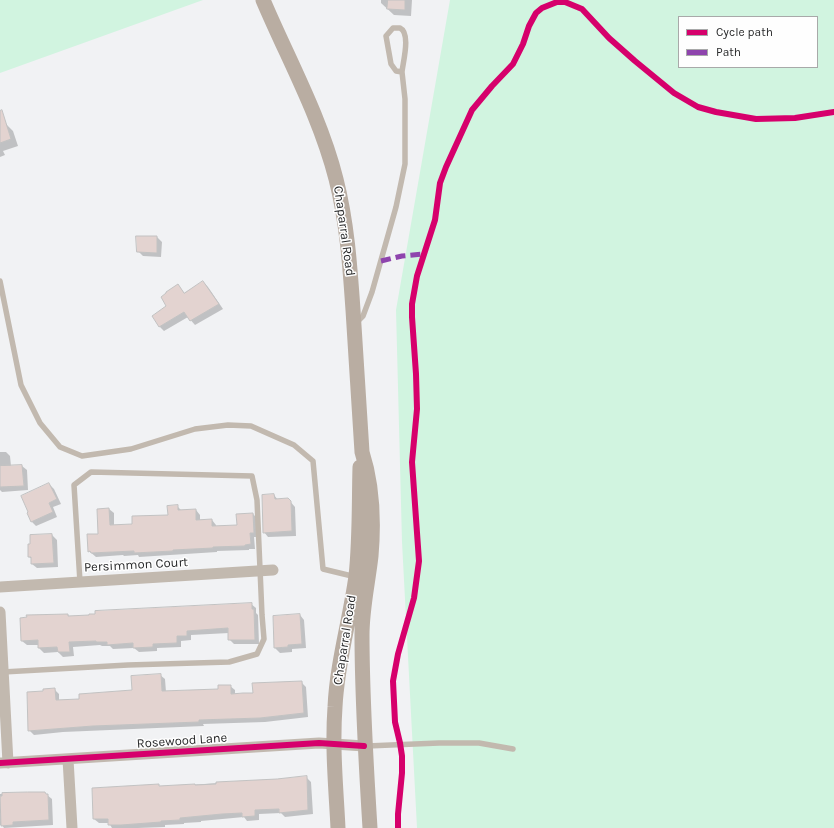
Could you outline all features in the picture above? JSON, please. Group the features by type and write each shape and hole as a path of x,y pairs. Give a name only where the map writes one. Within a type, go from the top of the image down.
{"main road":[{"name":"Chaparral Road","path":"264,4 316,120 334,172 341,201 348,247 362,452 367,468 372,513 371,556 362,578 340,667 335,705 333,744 338,828"},
{"name":"Chaparral Road","path":"362,578 364,746 370,828"}],"street":[{"name":"Persimmon Court","path":"0,587 273,570"},
{"path":"0,612 3,672 4,763"},
{"name":"Rosewood Lane","path":"4,763 319,743 364,746"},
{"path":"68,759 72,828"}],"lane":[{"path":"354,326 363,316 372,292 396,207 405,164 405,99 402,72 406,38 404,32 400,28 393,28 386,36 388,51 391,64 396,71 402,72"},
{"path":"0,281 21,385 40,423 60,446 82,456 131,449 195,429 228,425 250,426 294,445 313,461 323,569 362,578"},
{"path":"3,672 128,665 229,662 257,654 264,639 256,500 252,476 91,472 74,485 80,582"},
{"path":"364,746 479,743 514,749"}],"green space":[{"path":"0,0 203,0 0,73"},
{"path":"450,0 834,0 834,828 417,828 402,542 396,310"}],"building":[{"path":"388,0 405,0 405,10 387,9"},
{"path":"2,110 11,139 0,143 0,111"},
{"path":"136,236 157,236 157,253 137,252"},
{"path":"203,281 219,304 190,321 184,312 159,327 152,316 166,306 161,297 178,284 184,293"},
{"path":"22,465 24,486 0,487 0,466"},
{"path":"49,483 57,499 49,503 53,512 31,522 21,496"},
{"path":"274,494 275,499 288,498 291,501 292,531 263,533 262,495"},
{"path":"178,505 178,510 196,509 196,520 212,519 212,526 237,525 236,514 253,513 254,533 250,533 251,544 245,546 134,553 134,551 88,552 87,534 98,534 97,509 109,508 110,525 132,524 132,516 168,515 167,506"},
{"path":"52,534 54,563 31,564 31,557 28,557 30,535"},
{"path":"252,603 252,609 254,609 255,640 228,640 228,628 187,631 187,636 177,636 177,643 153,644 153,647 133,648 133,643 107,645 107,642 96,641 69,642 70,652 58,652 57,647 38,648 38,640 21,641 20,618 27,617 26,615 89,615 95,614 95,611"},
{"path":"300,614 302,644 274,648 273,616"},
{"path":"161,674 162,691 218,689 218,685 231,685 231,694 253,693 252,683 302,681 304,713 260,718 199,720 199,722 93,726 28,731 27,692 43,691 43,689 55,688 56,700 79,699 79,694 132,690 131,676"},
{"path":"307,776 308,810 279,813 279,809 255,810 255,816 242,817 242,813 222,814 180,818 180,820 121,825 108,825 108,819 93,819 92,788 159,784 159,786 216,784 216,782"},
{"path":"45,792 48,794 49,820 13,822 13,825 1,826 0,796 2,796 2,793"}],"marked path":[{"path":"381,261 402,256 424,254"}],"cycle path":[{"path":"398,828 402,756 395,722 393,681 398,654 414,598 419,561 412,462 417,409 412,304 417,276 435,220 440,183 472,110 513,64 536,13 542,8 557,2 565,2 582,9 609,38 635,61 674,93 698,107 716,112 756,119 795,118 834,112"},
{"path":"0,763 319,743 364,746"}]}
